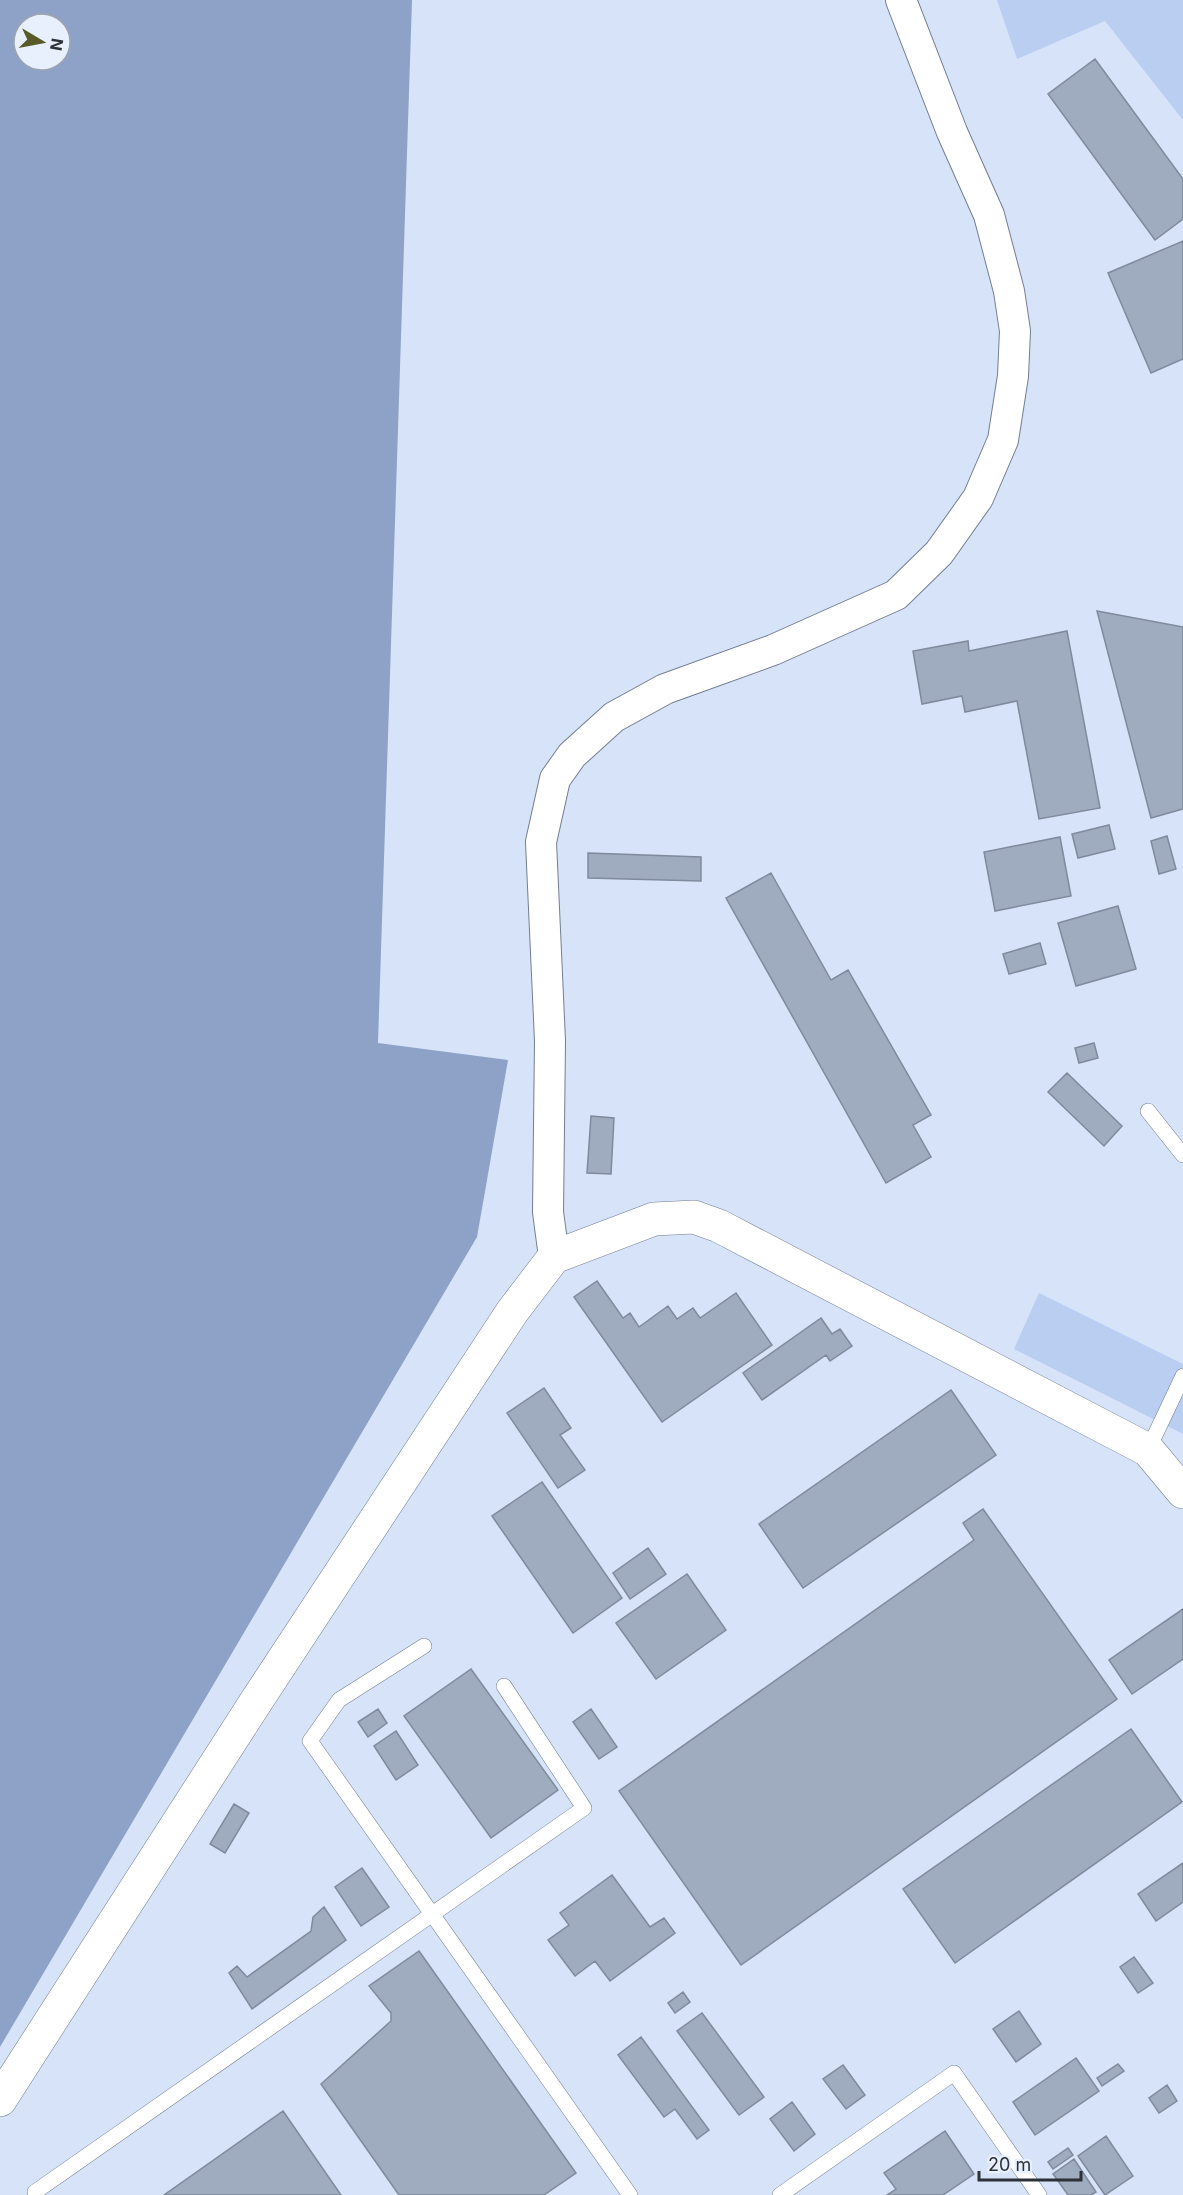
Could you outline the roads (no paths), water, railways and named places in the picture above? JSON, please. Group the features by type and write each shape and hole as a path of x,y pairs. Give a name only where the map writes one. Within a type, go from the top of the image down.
{"street":[{"path":"554,1257 548,1212 550,1041 541,842 555,779 573,754 614,717 665,690 773,650 896,595 939,553 978,498 1003,440 1013,376 1015,331 1009,291 989,214 952,132 901,0"},
{"path":"0,2100 264,1690 512,1312 554,1257 654,1219 694,1217 719,1226 1148,1450 1183,1492"}],"lane":[{"path":"1148,1111 1183,1155"},
{"path":"1148,1450 1183,1376"},
{"path":"424,1646 339,1700 310,1741 630,2195"},
{"path":"37,2195 35,2192 434,1916 584,1808 504,1686"},
{"path":"780,2195 954,2073 1039,2195"}]}
